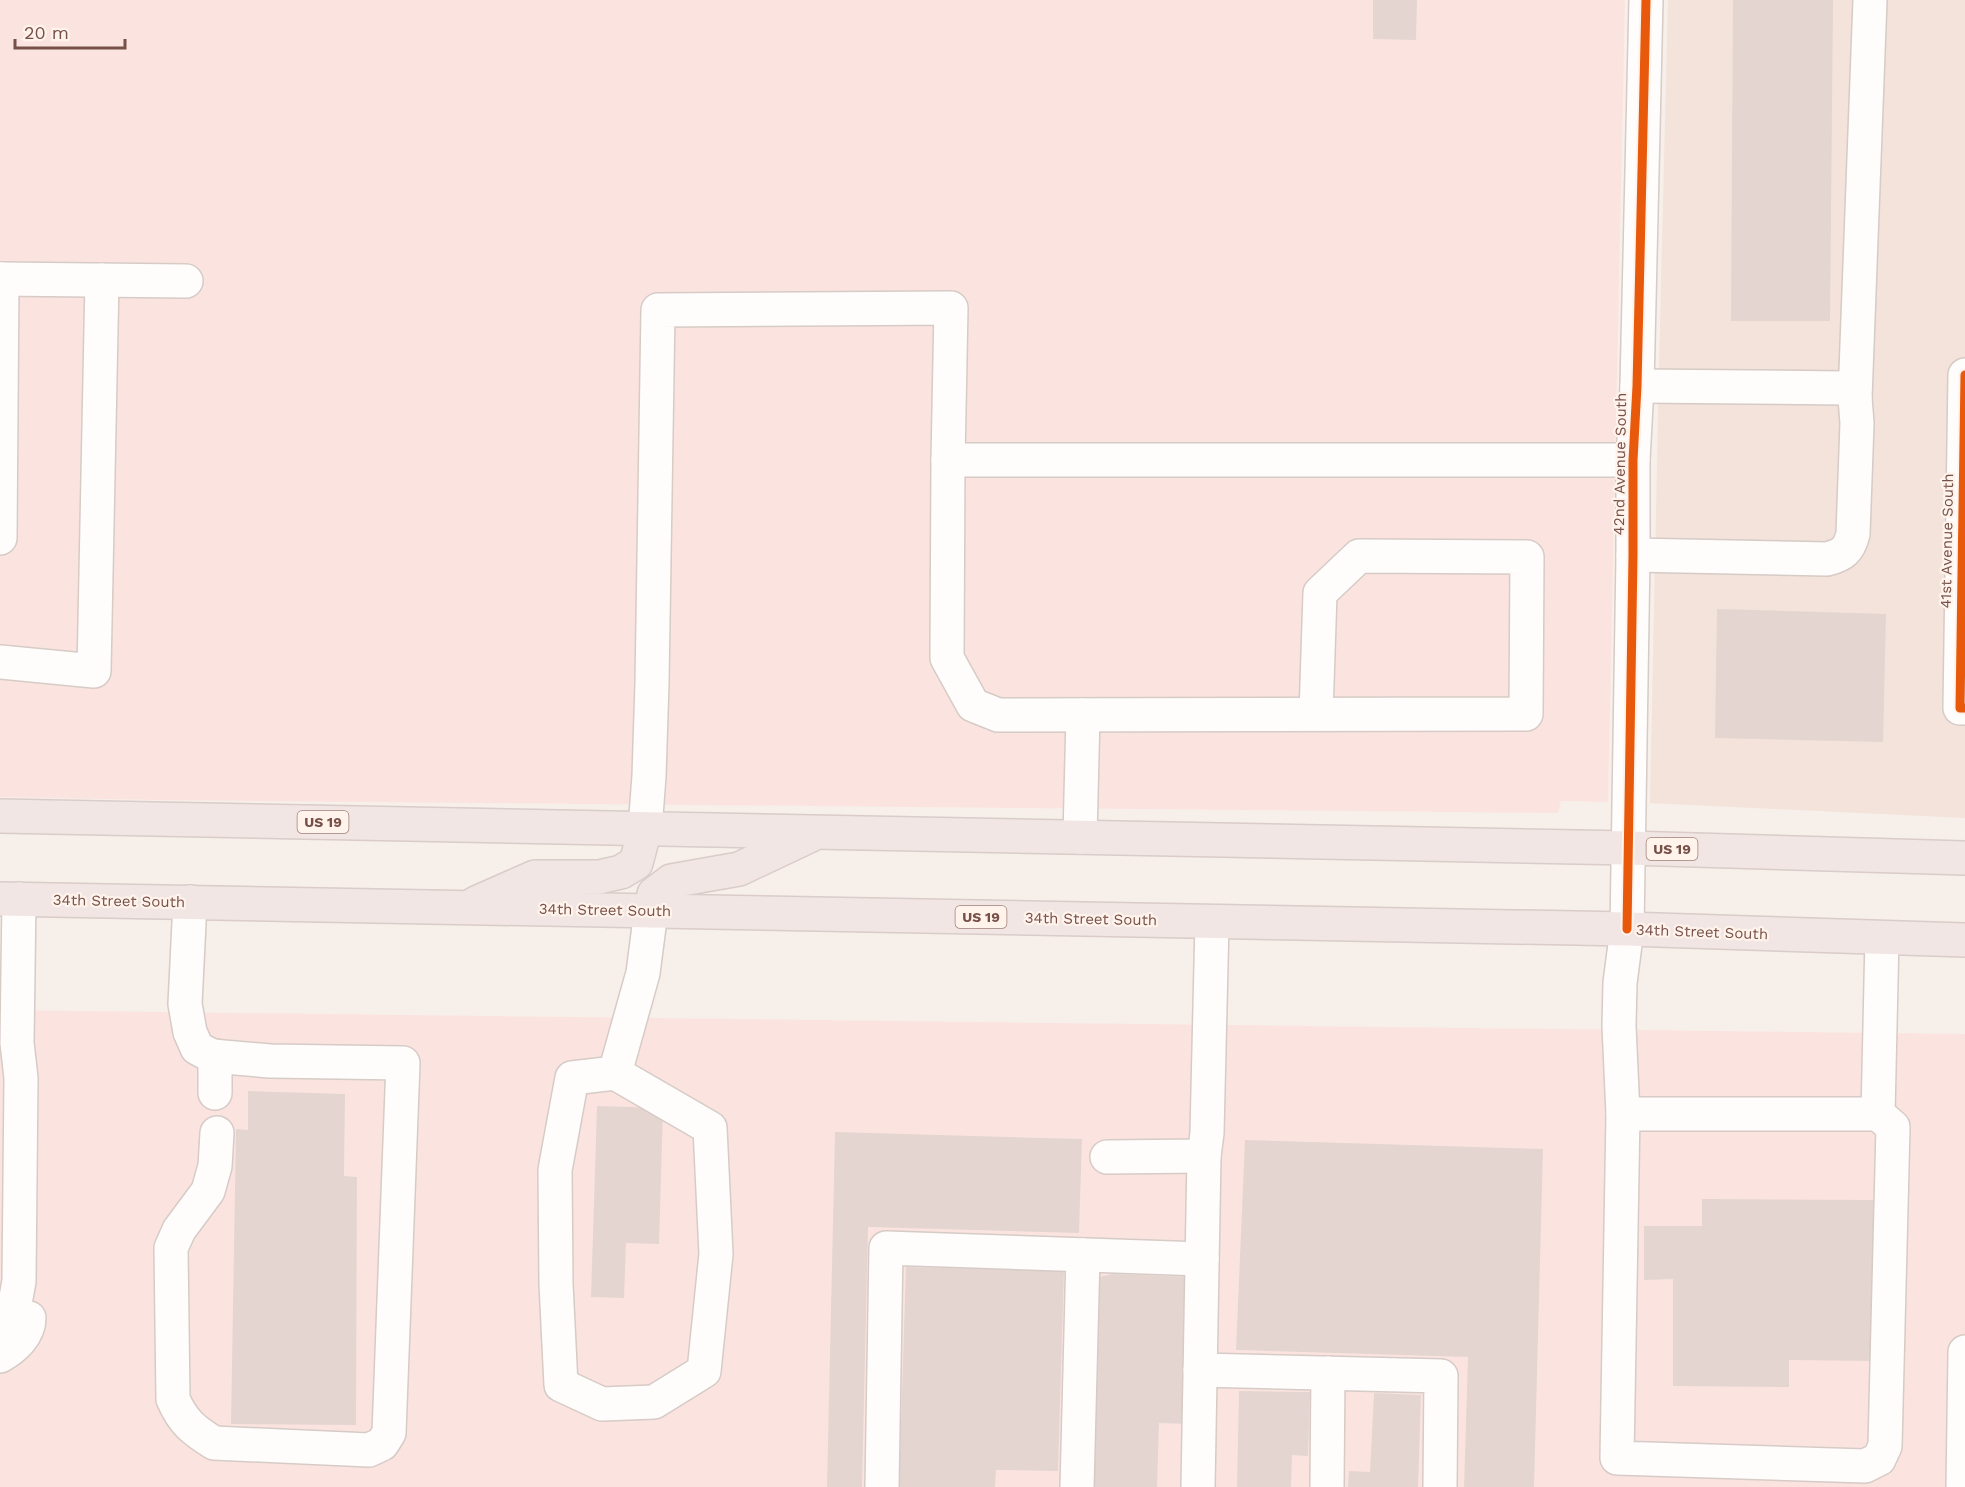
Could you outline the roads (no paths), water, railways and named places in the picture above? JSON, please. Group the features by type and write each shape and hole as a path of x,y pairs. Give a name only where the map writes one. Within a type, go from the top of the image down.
{"highway":[{"name":"US 19","path":"0,816 1628,848 1965,858"},
{"path":"466,908 535,877 599,877 621,872 636,863 645,829"},
{"path":"651,911 654,894 671,881 739,869 818,832"},
{"name":"34th Street South","path":"10,899 1627,929 1965,940"}],"street":[{"name":"42nd Avenue South","path":"1646,0 1637,387 1633,460 1634,555 1627,929 1620,982 1619,1026 1623,1114 1617,1458 1865,1466 1879,1459 1885,1446 1893,1127 1878,1114"},
{"path":"1634,555 1827,559 1840,556 1850,547 1853,534 1857,423 1855,398 1870,0"},
{"path":"0,538 1,279 186,281"},
{"path":"0,662 94,671 102,280"},
{"path":"645,829 652,683 658,310 951,308 947,658 973,705 998,715 1526,714 1527,557 1359,556 1320,593 1316,714"},
{"name":"41st Avenue South","path":"1962,708 1965,375"},
{"path":"1637,387 1832,387 1846,388 1855,398"},
{"path":"948,460 1633,460"},
{"path":"1080,837 1083,715"},
{"path":"0,1331 14,1309 19,1281 21,1078 8,1042 10,899"},
{"path":"190,902 185,1004 190,1032 197,1048 215,1056 270,1060 403,1063 389,1433 382,1444 369,1450 214,1443 196,1432 181,1417 173,1399 171,1248 179,1230 208,1191 215,1166 217,1133"},
{"path":"615,1072 643,973 651,911"},
{"path":"1198,1487 1204,1156 1207,1133 1212,922"},
{"path":"1623,1114 1878,1114 1882,938"},
{"path":"0,1356 17,1346 29,1325 31,1081 8,1042"},
{"path":"215,1056 215,1093"},
{"path":"615,1072 710,1128 716,1254 704,1371 654,1402 602,1404 561,1385 556,1284 555,1170 572,1078 615,1072"},
{"path":"1107,1157 1204,1156"},
{"path":"882,1487 886,1248 1202,1259"},
{"path":"1077,1487 1083,1255"},
{"path":"1963,1487 1965,1352"},
{"path":"1200,1370 1442,1376 1440,1487"},
{"path":"1327,1487 1328,1373"}]}
